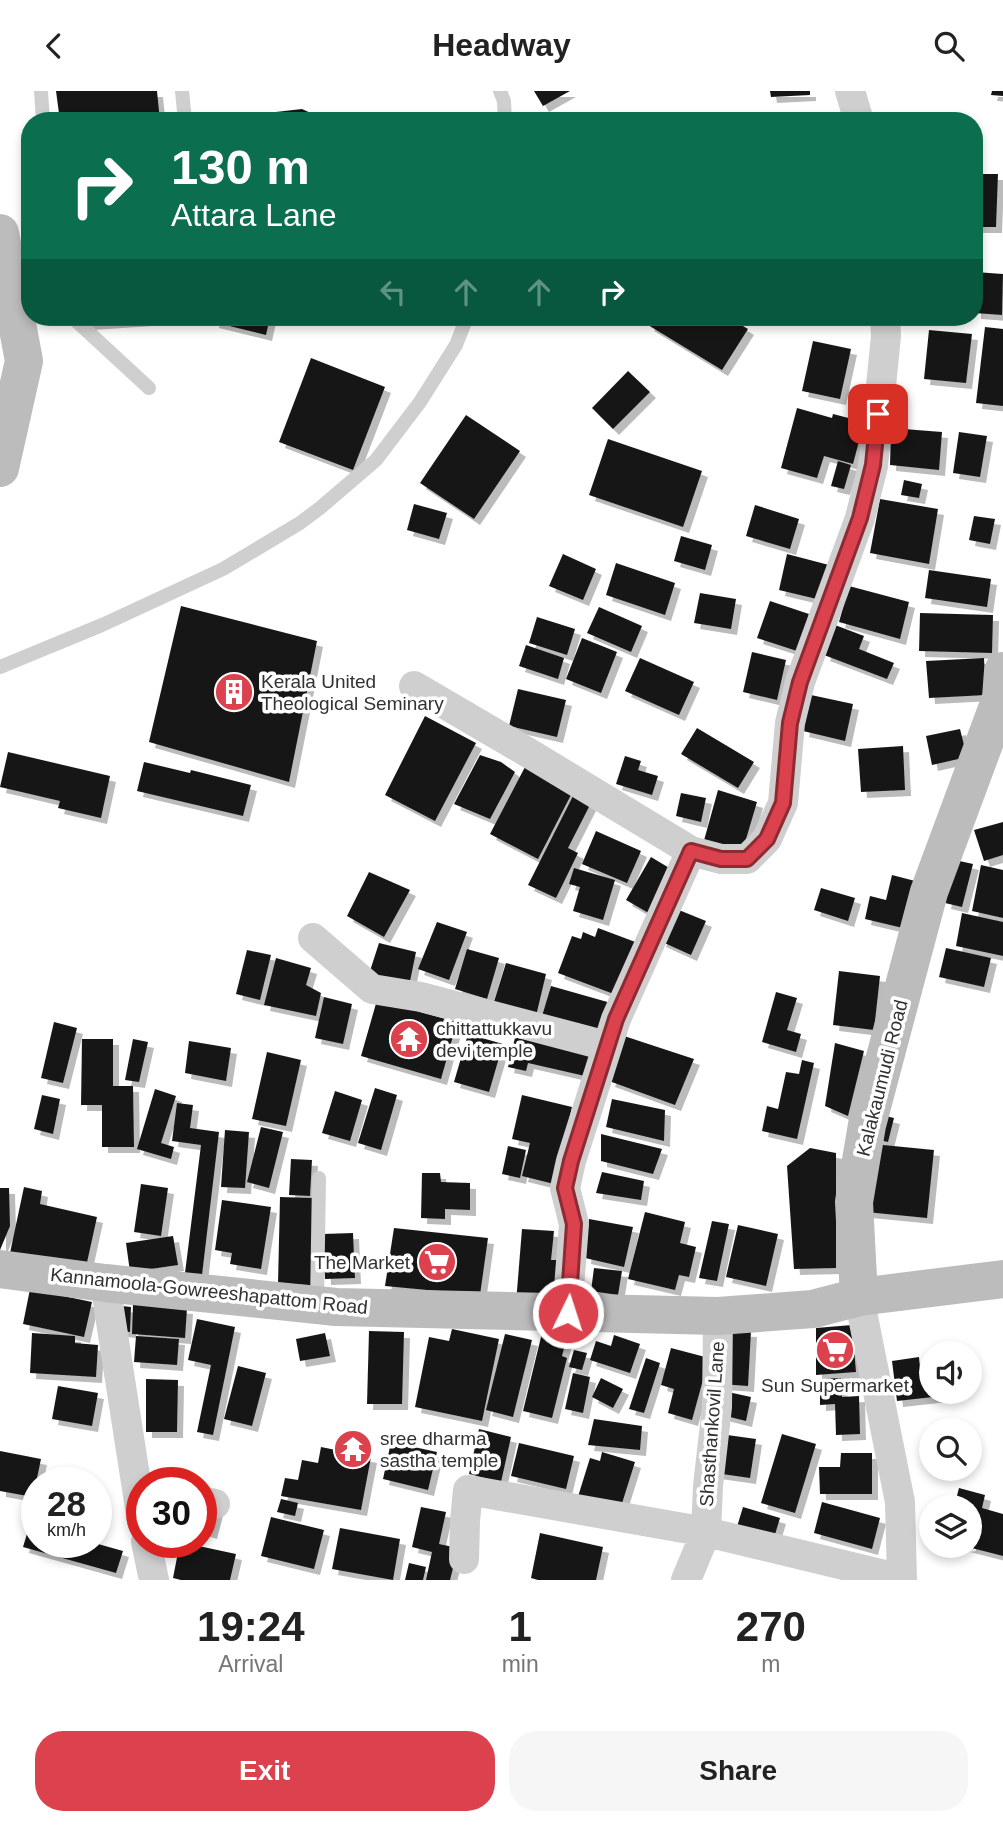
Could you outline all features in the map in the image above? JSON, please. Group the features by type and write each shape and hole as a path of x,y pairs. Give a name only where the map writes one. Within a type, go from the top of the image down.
{"main road":[{"path":"0,233 24,361 0,468"},
{"name":"Kalakaumudi Road","path":"859,1297 854,1202 867,1125 929,892 1001,698 1003,671"},
{"name":"Kannamoola-Gowreeshapattom Road","path":"0,1269 317,1305 718,1316 813,1309 859,1297 1003,1279"}],"street":[{"path":"850,91 856,112"},
{"path":"414,687 691,851 721,859 747,859 767,839 783,803 790,723 800,682 860,518 873,465 885,326"},
{"path":"568,1313 574,1224 565,1188 571,1161 616,1019 691,851"},
{"path":"313,938 372,989 421,997 607,1046"},
{"path":"105,1283 134,1467"},
{"name":"Kalakaumudi Road","path":"859,1297 900,1502 902,1580"},
{"name":"Shasthankovil Lane","path":"706,1532 717,1407 718,1316"},
{"path":"464,1559 468,1490 706,1532 902,1580"},
{"path":"686,1580 706,1532"},
{"path":"149,1558 154,1580"}],"lane":[{"path":"41,91 42,112"},
{"path":"182,91 184,112"},
{"path":"500,91 505,112"},
{"path":"82,326 149,388"},
{"path":"0,667 102,625 223,569 300,523 376,460 420,403 456,345 463,326"},
{"path":"317,1305 319,1178"}],"building":[{"path":"56,91 157,91 159,112 59,112"},
{"path":"534,91 570,91 543,106"},
{"path":"770,91 810,91 810,95 771,97"},
{"path":"992,91 1003,91 1003,96 991,95"},
{"path":"302,109 308,112 276,112"},
{"path":"983,174 998,174 996,227 983,227"},
{"path":"983,273 1003,274 1002,315 983,314"},
{"path":"229,326 268,326 266,335"},
{"path":"650,326 743,326 748,329 722,370"},
{"path":"985,327 1003,329 1003,406 976,403"},
{"path":"929,330 972,334 966,383 924,379"},
{"path":"813,341 851,349 840,399 802,391"},
{"path":"311,358 385,387 353,470 279,442"},
{"path":"628,371 650,392 613,429 592,408"},
{"path":"797,408 832,418 833,414 864,422 853,464 824,456 817,478 781,468"},
{"path":"466,415 520,451 474,519 420,483"},
{"path":"891,428 942,432 939,470 890,465"},
{"path":"959,432 987,436 980,477 953,473"},
{"path":"608,439 702,471 683,527 589,495"},
{"path":"838,461 851,465 844,489 831,486"},
{"path":"904,480 922,484 919,498 901,495"},
{"path":"880,499 938,509 929,564 870,553"},
{"path":"414,504 447,513 439,539 407,530"},
{"path":"755,505 799,519 790,549 746,536"},
{"path":"974,516 995,519 990,544 969,540"},
{"path":"681,536 712,545 705,570 674,561"},
{"path":"563,554 596,569 583,600 549,586"},
{"path":"787,554 829,565 821,600 779,590"},
{"path":"616,563 675,583 665,615 606,595"},
{"path":"929,570 991,579 987,607 925,598"},
{"path":"849,586 909,602 900,639 839,622"},
{"path":"700,593 736,599 731,629 694,623"},
{"path":"770,601 809,614 797,651 757,638"},
{"name":"Kerala United Theological Seminary","path":"181,606 317,641 289,782 149,742"},
{"path":"599,607 642,626 631,652 587,633"},
{"path":"920,613 993,615 992,653 919,651"},
{"path":"537,617 575,629 567,655 529,643"},
{"path":"835,625 864,636 859,649 894,663 887,679 824,655"},
{"path":"582,638 617,652 601,693 566,679"},
{"path":"526,645 564,658 558,679 519,666"},
{"path":"752,652 786,660 777,700 743,692"},
{"path":"640,658 694,682 679,715 625,691"},
{"path":"984,658 986,695 929,698 926,661"},
{"path":"518,689 566,700 557,737 509,726"},
{"path":"811,695 853,704 845,741 803,731"},
{"path":"425,716 476,743 435,821 385,795"},
{"path":"697,728 754,762 738,788 681,754"},
{"path":"960,729 967,757 932,765 926,736"},
{"path":"903,746 905,790 861,792 858,749"},
{"path":"8,752 110,776 101,818 58,808 60,801 0,787"},
{"path":"480,755 501,762 515,772 490,819 454,804"},
{"path":"625,756 641,761 638,770 658,776 652,795 616,784"},
{"path":"144,762 251,785 243,816 137,791"},
{"path":"525,767 573,791 538,859 490,834"},
{"path":"718,790 757,802 741,856 703,844"},
{"path":"575,792 592,801 568,848 578,853 556,898 528,885"},
{"path":"681,793 706,798 701,822 676,816"},
{"path":"1003,822 1003,855 984,861 974,830"},
{"path":"596,831 641,851 627,883 582,864"},
{"path":"651,857 676,872 652,915 626,900"},
{"path":"955,860 973,864 962,907 945,903"},
{"path":"981,865 1003,870 1003,918 972,911"},
{"path":"574,868 615,880 603,920 573,911 580,887 569,884"},
{"path":"369,872 410,890 384,937 347,916"},
{"path":"892,875 919,882 907,929 865,919 870,896 886,900"},
{"path":"821,888 855,898 848,921 814,910"},
{"path":"674,908 706,921 691,955 660,941"},
{"path":"962,913 1003,922 1003,956 956,946"},
{"path":"437,922 467,932 449,980 418,969"},
{"path":"598,928 638,943 619,996 558,973 572,936 581,939 583,932 595,937"},
{"path":"379,943 416,952 409,986 369,974"},
{"path":"946,948 991,958 984,987 939,977"},
{"path":"467,949 499,958 487,999 455,989"},
{"path":"247,950 271,955 260,1000 236,994"},
{"path":"276,958 311,968 306,985 321,993 316,1016 264,1005"},
{"path":"506,963 546,974 536,1016 493,1005"},
{"path":"839,971 880,976 874,1030 833,1025"},
{"path":"551,986 611,1003 601,1041 540,1023"},
{"path":"776,992 797,998 787,1030 801,1034 796,1052 762,1042"},
{"path":"324,997 352,1004 343,1044 315,1038"},
{"name":"chittattukkavu devi temple","path":"377,1000 457,1022 441,1079 361,1056"},
{"path":"54,1022 77,1028 63,1083 41,1078"},
{"path":"518,1025 593,1044 585,1076 528,1063 526,1071 508,1067"},
{"path":"468,1034 503,1044 489,1092 454,1082"},
{"path":"624,1036 694,1059 675,1105 609,1081"},
{"path":"82,1039 113,1039 113,1086 133,1086 134,1147 102,1147 102,1105 81,1105"},
{"path":"133,1039 148,1042 139,1082 125,1080"},
{"path":"189,1041 231,1048 226,1081 185,1073"},
{"path":"835,1043 864,1051 848,1116 825,1106"},
{"path":"267,1052 301,1060 286,1126 252,1119"},
{"path":"802,1060 814,1063 797,1139 762,1131 767,1106 778,1109 786,1072 799,1074"},
{"path":"375,1088 397,1095 381,1150 358,1143"},
{"path":"155,1089 176,1096 161,1143 174,1147 171,1159 137,1149"},
{"path":"335,1091 362,1100 350,1141 322,1133"},
{"path":"42,1095 60,1099 53,1134 34,1129"},
{"path":"522,1095 572,1107 554,1184 522,1176 530,1143 512,1139"},
{"path":"612,1099 665,1110 664,1141 606,1127"},
{"path":"177,1103 193,1105 190,1128 219,1132 202,1275 185,1273 201,1145 172,1141"},
{"path":"877,1114 894,1118 888,1142 871,1138"},
{"path":"261,1127 283,1132 269,1188 247,1182"},
{"path":"225,1130 249,1132 245,1188 221,1187"},
{"path":"601,1134 662,1149 653,1174 601,1161"},
{"path":"873,1144 934,1150 927,1218 866,1212"},
{"path":"508,1146 526,1150 520,1178 502,1174"},
{"path":"810,1148 836,1153 836,1268 794,1269 787,1166"},
{"path":"291,1159 312,1160 310,1196 289,1195"},
{"path":"602,1172 644,1181 641,1200 596,1193"},
{"path":"422,1173 440,1173 441,1182 470,1183 470,1210 445,1209 445,1219 421,1218"},
{"path":"141,1184 168,1188 161,1236 134,1232"},
{"path":"24,1187 42,1191 40,1204 97,1217 86,1267 10,1253"},
{"path":"0,1188 9,1188 10,1226 0,1250"},
{"path":"280,1197 313,1198 311,1285 278,1284"},
{"path":"222,1200 271,1207 261,1269 230,1264 232,1253 215,1250"},
{"path":"645,1212 685,1222 680,1243 696,1247 689,1277 679,1275 675,1290 628,1279"},
{"path":"589,1219 633,1227 624,1267 585,1258"},
{"path":"712,1221 729,1224 717,1281 699,1278"},
{"path":"738,1225 778,1234 766,1286 726,1277"},
{"name":"The Market","path":"394,1228 488,1238 480,1295 385,1286"},
{"path":"522,1229 554,1231 551,1260 566,1260 563,1304 516,1303"},
{"path":"353,1233 355,1278 325,1279 323,1234"},
{"path":"173,1236 178,1265 130,1272 126,1243"},
{"path":"594,1268 622,1271 618,1295 591,1291"},
{"path":"30,1289 92,1302 84,1337 23,1324"},
{"path":"133,1304 187,1308 185,1338 132,1334"},
{"path":"122,1306 131,1307 130,1332 121,1331"},
{"path":"197,1319 235,1327 213,1435 197,1432 211,1365 188,1360"},
{"name":"Sun Supermarket","path":"852,1325 856,1372 816,1375 816,1328"},
{"path":"452,1329 499,1339 482,1421 415,1407 429,1337 449,1341"},
{"path":"724,1330 751,1331 748,1386 721,1384"},
{"path":"369,1331 404,1332 402,1404 367,1404"},
{"path":"32,1333 75,1336 75,1343 98,1345 96,1377 30,1373"},
{"path":"325,1333 330,1356 300,1361 296,1339"},
{"path":"542,1333 566,1340 562,1356 567,1358 552,1418 523,1411"},
{"path":"505,1334 532,1340 513,1417 486,1410"},
{"path":"614,1335 640,1344 630,1373 590,1360 596,1341 611,1346"},
{"path":"136,1336 179,1339 177,1365 134,1362"},
{"path":"671,1348 709,1358 692,1420 668,1413 674,1389 661,1385"},
{"path":"574,1350 587,1353 582,1370 569,1367"},
{"path":"919,1357 919,1399 897,1401 892,1361"},
{"path":"646,1358 660,1363 644,1413 629,1409"},
{"path":"238,1366 266,1373 252,1426 224,1419"},
{"path":"573,1373 590,1377 583,1413 565,1409"},
{"path":"601,1378 623,1389 613,1408 592,1397"},
{"path":"841,1378 842,1397 859,1396 860,1434 836,1435 835,1404 820,1405 820,1379"},
{"path":"146,1379 178,1380 177,1432 146,1432"},
{"path":"58,1386 98,1393 92,1426 52,1419"},
{"path":"728,1392 751,1397 746,1421 722,1415"},
{"path":"594,1419 642,1426 640,1450 588,1445"},
{"path":"479,1429 511,1437 501,1482 469,1474"},
{"path":"720,1434 756,1439 750,1478 715,1473"},
{"path":"782,1434 816,1444 795,1513 761,1503"},
{"path":"391,1442 437,1452 428,1490 383,1479"},
{"path":"519,1443 574,1456 566,1489 511,1476"},
{"path":"321,1447 371,1457 361,1510 281,1496 285,1478 298,1480 302,1460 318,1463"},
{"path":"0,1451 41,1459 39,1467 21,1467 21,1495 0,1491"},
{"path":"602,1452 635,1462 618,1516 576,1503 590,1458 600,1461"},
{"path":"841,1453 872,1453 872,1494 820,1494 819,1467 840,1467"},
{"path":"959,1488 985,1495 982,1508 982,1495 957,1495"},
{"path":"281,1499 298,1503 295,1516 277,1512"},
{"path":"822,1502 880,1518 872,1549 814,1533"},
{"path":"421,1507 446,1512 439,1544 458,1548 450,1580 426,1580 432,1552 412,1547"},
{"path":"743,1507 780,1518 773,1541 736,1530"},
{"path":"982,1508 1003,1514 1003,1556 982,1551"},
{"path":"271,1517 324,1530 314,1569 261,1556"},
{"path":"340,1528 400,1539 393,1580 332,1569"},
{"path":"540,1533 603,1547 596,1580 531,1578"},
{"path":"112,1548 123,1551 116,1573 62,1558 112,1558"},
{"path":"217,1550 236,1554 230,1580 173,1578 177,1558 217,1558"},
{"path":"409,1563 426,1567 423,1580 405,1580"}],"place":[{"name":"Kerala United Theological Seminary","path":"234,692"},
{"name":"chittattukkavu devi temple","path":"409,1039"},
{"name":"The Market","path":"437,1262"},
{"name":"Sun Supermarket","path":"835,1350"},
{"name":"sree dharma sastha temple","path":"353,1449"}],"route":[{"path":"568,1313 574,1224 565,1188 616,1019 691,851 721,859 747,859 767,839 783,803 790,723 800,682 860,518 873,465 878,414"}]}
